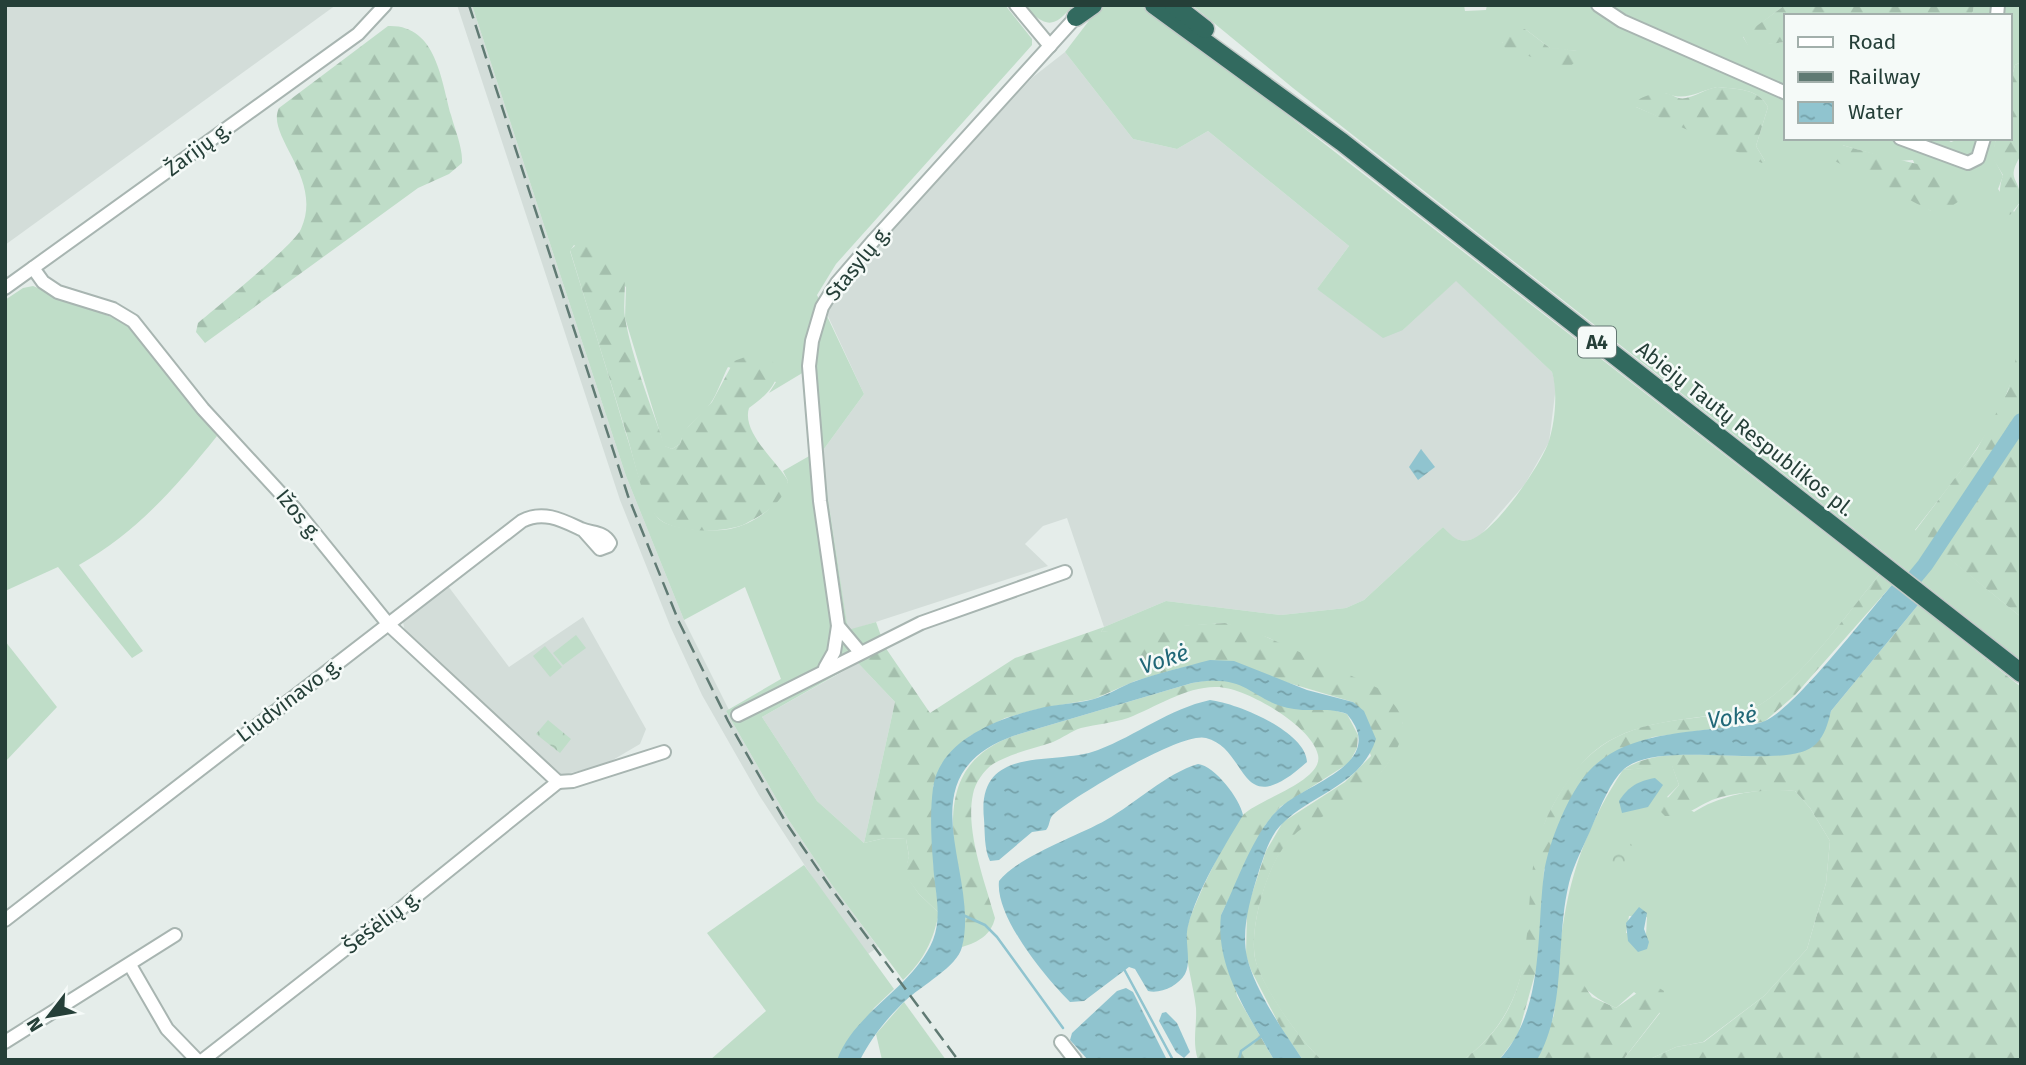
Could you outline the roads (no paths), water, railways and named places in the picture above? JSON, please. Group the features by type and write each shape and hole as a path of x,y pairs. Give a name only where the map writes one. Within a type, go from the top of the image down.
{"highway":[{"path":"1079,11 1093,5"},
{"name":"Abiejų Tautų Respublikos pl.","path":"1154,5 1342,142 2021,673"},
{"name":"Abiejų Tautų Respublikos pl.","path":"1174,5 1327,126 1342,142"}],"street":[{"name":"Žarijų g.","path":"5,288 358,34 385,5"},
{"path":"1016,5 1050,46"},
{"path":"1598,5 1622,21 1784,92"},
{"name":"Stasylų g.","path":"859,652 838,626 833,606 809,393 812,341 822,307 849,269 1079,11"},
{"path":"1905,140 1968,163 1978,158 1983,140"},
{"name":"Ižos g.","path":"33,268 43,282 58,292 113,309 133,321 203,409 295,509 388,625 558,782"},
{"name":"Liudvinavo g.","path":"5,920 529,517 557,518 584,531"},
{"path":"738,715 859,652 962,607 1065,572"},
{"path":"824,670 834,653 838,626"},
{"path":"558,782 573,781 664,752"},
{"name":"Šešėlių g.","path":"204,1060 367,932 397,912 558,782"},
{"path":"5,1042 109,974 130,965 175,935"},
{"path":"130,965 167,1029 197,1060"},
{"path":"1060,1042 1075,1060"}],"water":[{"path":"1421,449 1435,467 1418,480 1409,467"},
{"path":"1892,585 1918,605 1831,711 1824,733 1816,744 1801,752 1779,756 1666,756 1642,760 1619,774 1603,802 1569,883 1562,928 1557,996 1546,1040 1537,1060 1499,1060 1514,1040 1531,995 1536,971 1544,873 1560,819 1581,780 1603,759 1636,742 1673,734 1752,725 1778,713 1812,680"},
{"path":"1210,660 1234,661 1307,690 1353,702 1364,711 1376,739 1369,755 1349,778 1279,827 1265,854 1249,905 1245,947 1251,970 1271,1011 1303,1060 1274,1060 1254,1026 1236,991 1223,954 1221,915 1254,843 1271,817 1290,800 1344,766 1357,749 1358,734 1347,714 1294,709 1267,700 1238,685 1211,681 1192,683 1013,736 980,754 961,776 953,801 953,829 965,918 959,954 946,969 892,1014 860,1060 837,1060 857,1027 912,972 933,940 938,911 932,844 932,797 938,772 946,757 972,735 1021,713 1094,699 1142,679"},
{"path":"1210,700 1268,720 1295,740 1304,751 1307,762 1284,780 1268,786 1256,785 1220,745 1206,738 1194,738 1153,754 1084,793 1055,813 1046,830 1032,832 999,860 990,861 985,840 985,795 992,778 1005,768 1022,762 1080,755 1098,750 1167,716"},
{"path":"1198,764 1212,771 1226,784 1243,815 1212,869 1192,912 1187,932 1188,963 1185,974 1169,988 1148,991 1135,969 1129,967 1084,1001 1070,1002 1036,963 1013,929 1000,896 999,881 1020,863 1106,820 1162,782"},
{"path":"1655,778 1663,785 1648,807 1622,813 1619,801 1626,791"},
{"path":"1639,907 1647,913 1644,929 1649,942 1647,949 1638,952 1628,941 1626,923"},
{"path":"1126,988 1133,992 1167,1060 1088,1060 1070,1040 1072,1033 1117,991"},
{"path":"1166,1012 1177,1023 1190,1052 1184,1058 1176,1052 1159,1021 1162,1013"}],"waterway":[{"name":"Vokė","path":"1901,594 1925,565 2021,421"},
{"path":"963,915 985,925 997,937 1063,1028"},
{"path":"1124,969 1173,1060"},
{"path":"1239,1060 1241,1051 1262,1036"}],"railway":[{"path":"469,5 628,496 679,622 728,721 785,821 830,887 958,1060"}]}
